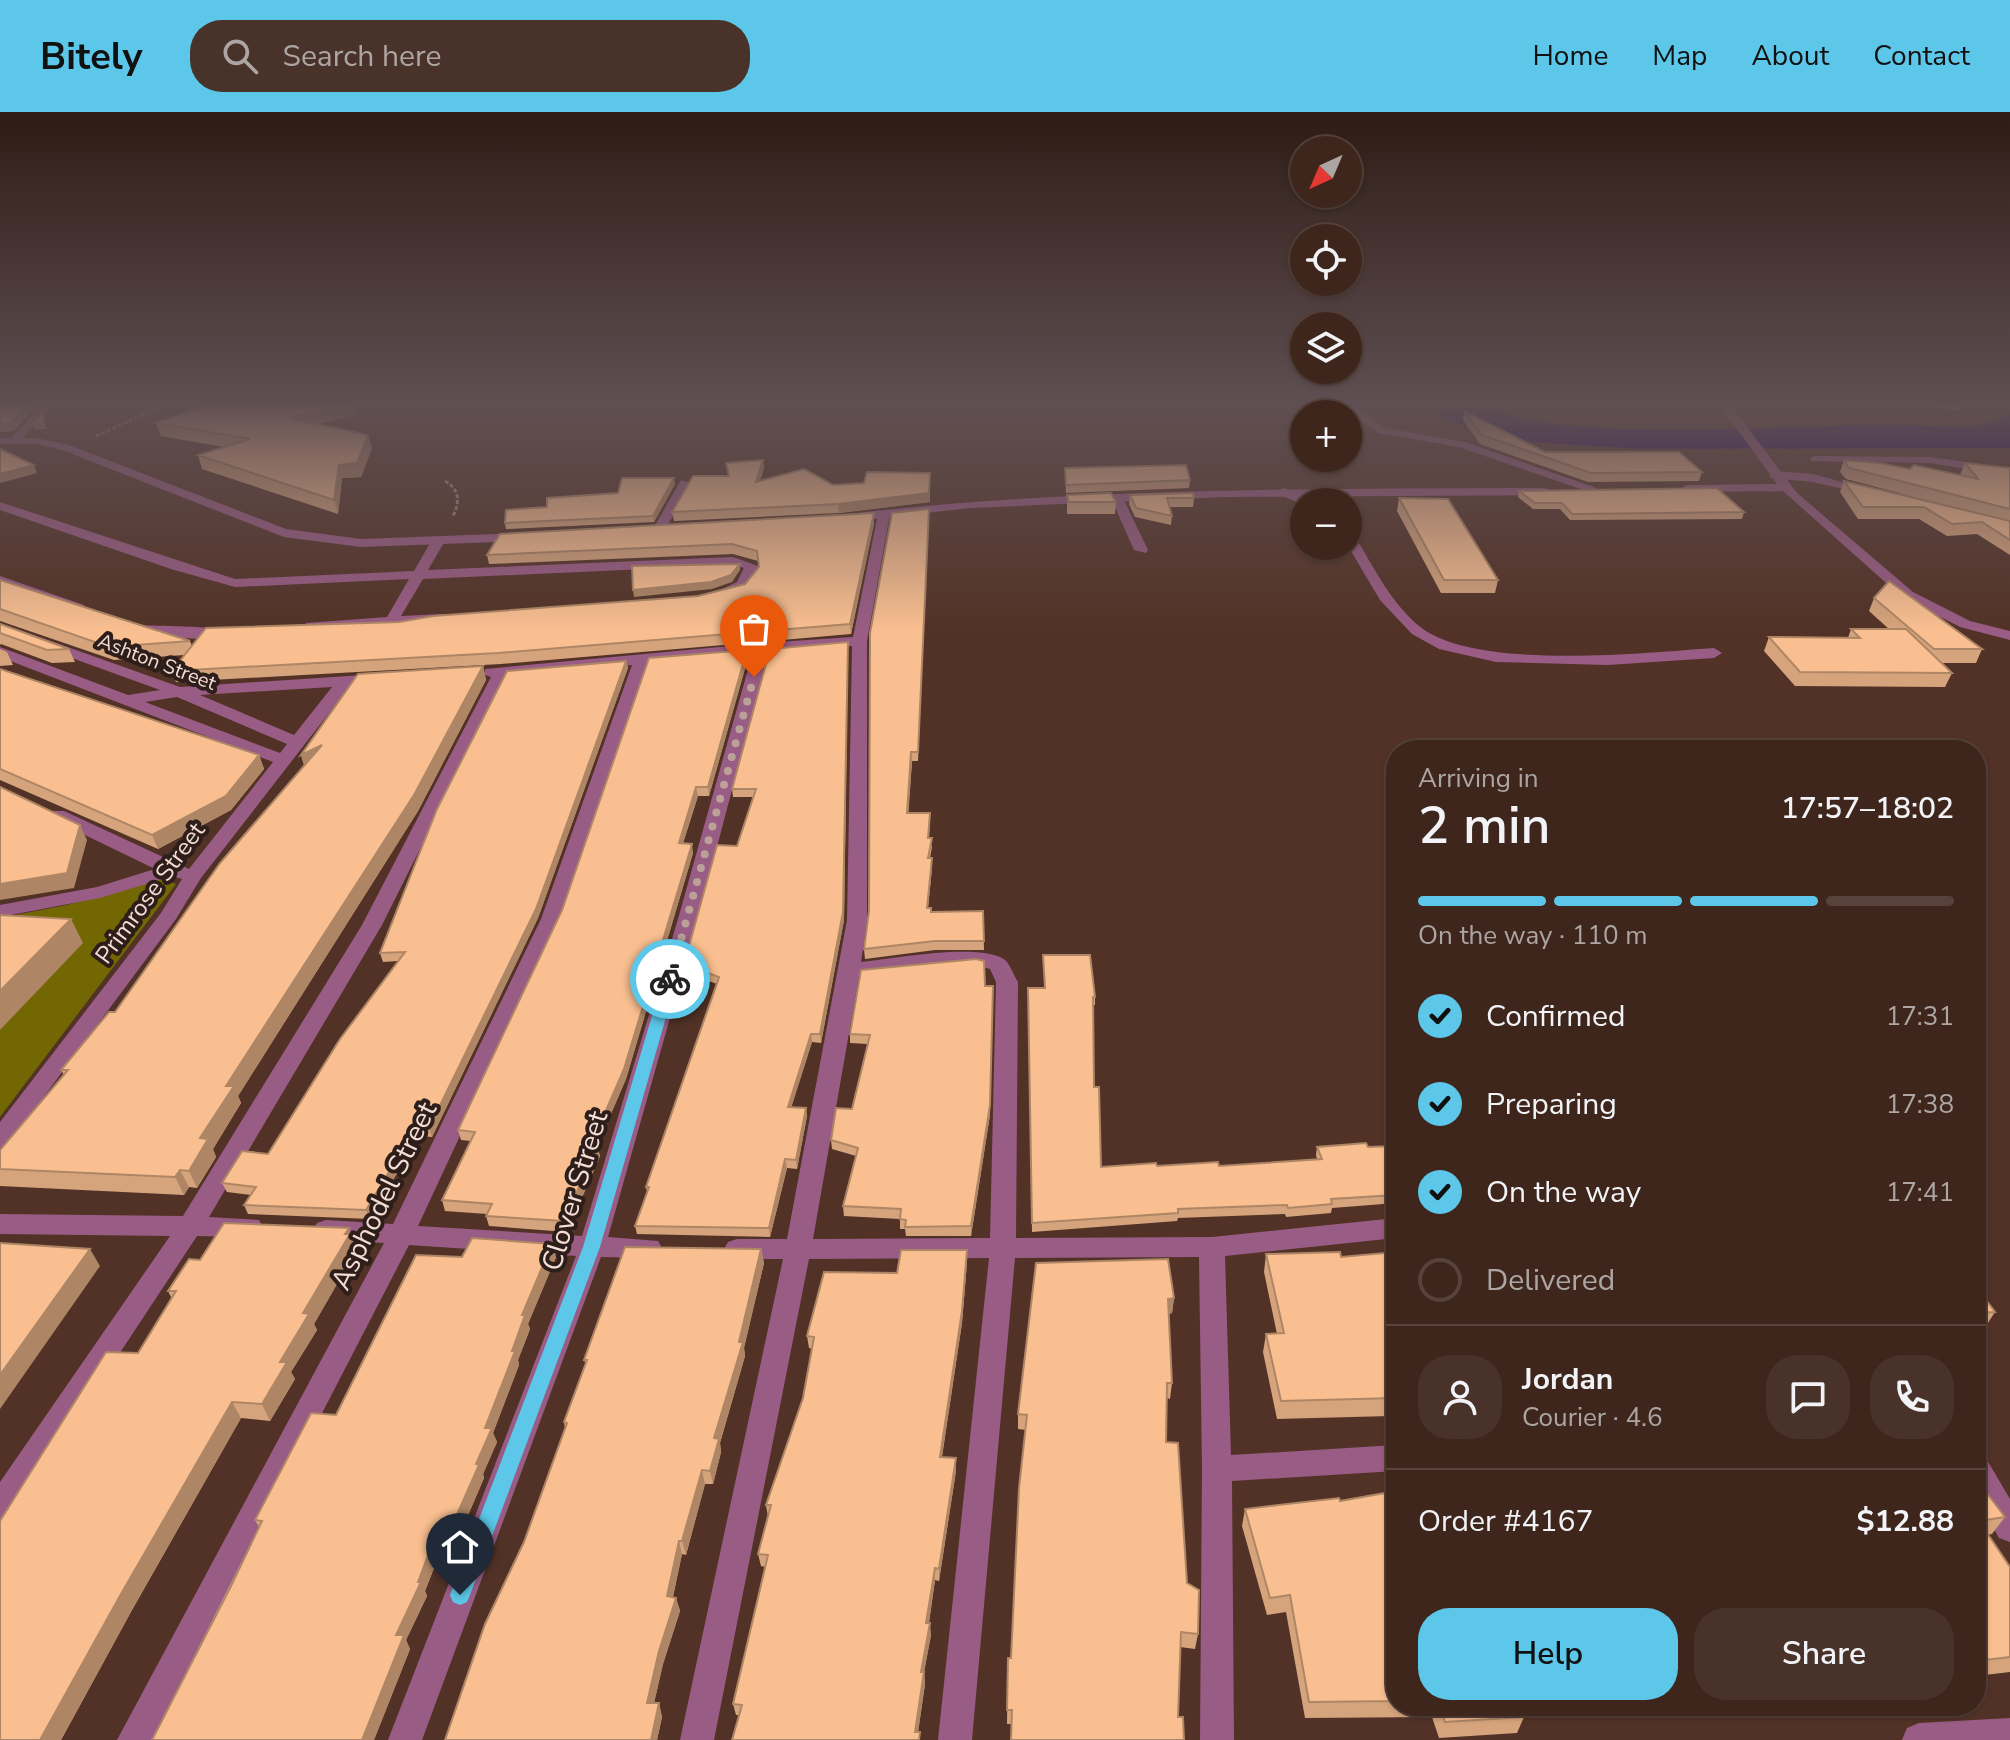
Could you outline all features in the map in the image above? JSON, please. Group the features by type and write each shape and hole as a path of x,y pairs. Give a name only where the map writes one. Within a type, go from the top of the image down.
{"street":[{"path":"146,479 284,533 361,543 533,536"},
{"path":"839,520 969,504 1117,498 1284,492 1605,490 1570,479"},
{"path":"1779,479 1803,507 1908,595 1965,624 2010,636"},
{"path":"1817,479 1878,494"},
{"path":"659,529 685,483"},
{"path":"1668,489 1785,487"},
{"path":"1284,492 1290,495"},
{"path":"1117,498 1141,550"},
{"path":"0,506 68,527 168,565 235,583 733,561 751,566 750,577 740,588 712,597"},
{"path":"697,1740 798,1250 850,970 857,920 860,641 884,514"},
{"path":"643,530 674,528"},
{"path":"392,620 438,541"},
{"path":"1362,558 1385,597 1417,631 1444,646 1496,657 1608,660 1714,653"},
{"path":"0,580 43,593 96,615"},
{"path":"302,627 461,617"},
{"path":"122,626 181,633 242,631"},
{"name":"Ashton Street","path":"0,627 179,692 297,742"},
{"path":"470,674 860,641"},
{"name":"Clover Street","path":"405,1740 592,1247 688,919 762,647"},
{"name":"Ashton Street","path":"0,652 282,760"},
{"name":"Asphodel Street","path":"134,1740 402,1233 551,919 642,658"},
{"path":"0,1508 191,1225 372,925 501,672"},
{"path":"128,700 179,692 392,678"},
{"name":"Primrose Street","path":"0,1139 169,915 183,873 282,760 345,681"},
{"path":"43,808 183,873"},
{"path":"0,911 183,873"},
{"path":"850,970 978,958 998,965 1007,982 1003,1247 955,1740"},
{"path":"0,1224 289,1228 592,1247 671,1248"},
{"path":"719,1249 1212,1247 1386,1229"},
{"path":"1212,1247 1217,1469 1217,1740"},
{"path":"1217,1469 1386,1459"},
{"path":"1986,1486 2010,1528"},
{"path":"1919,1740 2010,1735"}],"path":[{"path":"438,541 459,504 453,485 445,481"}],"shaded area":[{"path":"160,879 176,884 0,1117 0,918 67,905"}],"building":[{"path":"270,479 337,479 334,500"},
{"path":"622,479 673,479 653,516 505,523 506,510 547,507 547,498 618,493"},
{"path":"691,479 757,479 756,482 767,479 822,479 833,485 864,483 865,479 930,479 929,493 838,504 672,512"},
{"path":"1066,479 1190,480 1066,485"},
{"path":"1892,479 2010,479 2010,509"},
{"path":"1844,481 2010,521 2010,540 1982,522 1952,524 1924,507 1863,507"},
{"path":"1717,488 1744,512 1572,514 1562,503 1535,503 1519,491"},
{"path":"1111,493 1116,502 1068,502 1067,495"},
{"path":"1193,493 1194,498 1167,498 1172,516 1136,508 1130,495"},
{"path":"1399,498 1448,499 1498,580 1444,580"},
{"path":"929,509 918,752 911,752 907,813 930,813 928,838 932,838 928,858 932,858 927,908 931,908 931,912 983,911 984,941 935,941 864,949 869,911 870,633 892,513"},
{"path":"874,513 850,624 498,653 172,671 206,628 399,622 433,616 698,596 745,584 759,567 757,551 732,544 487,555 500,534"},
{"path":"740,564 731,575 711,582 633,590 632,566"},
{"path":"0,580 190,641 109,647 0,609"},
{"path":"1889,581 1982,649 1934,649 1874,598"},
{"path":"0,624 69,649 47,650 0,633"},
{"path":"1851,629 1906,629 1952,673 1800,672 1769,637 1860,638"},
{"path":"848,642 843,912 820,1034 811,1034 788,1107 806,1108 796,1160 785,1159 769,1228 635,1226 719,977 684,964 717,845 737,846 756,789 732,789 770,649"},
{"path":"747,650 708,787 696,787 679,843 692,844 624,1069 591,1145 597,1146 564,1221 486,1216 492,1204 442,1200 475,1132 458,1130 562,910 649,658"},
{"path":"626,661 536,909 429,1128 416,1127 366,1210 244,1205 256,1187 222,1183 242,1151 268,1154 340,1039 405,952 380,953 437,809 507,671"},
{"path":"483,666 414,795 226,1086 234,1086 200,1138 208,1139 189,1171 180,1170 175,1177 0,1169 0,1150 68,1070 61,1070 109,1012 115,1012 220,863 322,745 301,755 358,674"},
{"path":"0,669 259,755 226,796 152,835 0,769"},
{"path":"0,787 80,825 67,873 0,884"},
{"path":"0,915 71,919 0,991"},
{"path":"1043,955 1090,955 1095,997 1094,1087 1099,1087 1101,1167 1218,1162 1219,1166 1322,1159 1317,1147 1366,1143 1368,1147 1386,1146 1386,1196 1331,1199 1332,1204 1288,1208 1287,1205 1178,1209 1178,1213 1032,1223 1028,988 1045,988"},
{"path":"976,959 984,961 985,986 993,986 990,1105 971,1226 905,1227 906,1220 900,1219 901,1209 843,1206 858,1148 831,1140 836,1108 852,1109 870,1035 850,1034 861,970"},
{"path":"224,1223 349,1228 345,1234 350,1234 303,1313 309,1314 280,1362 287,1362 262,1404 232,1402 40,1740 0,1740 0,1521 106,1352 138,1353 176,1291 168,1291 189,1259 200,1260"},
{"path":"472,1238 552,1244 522,1315 525,1315 512,1351 515,1351 485,1428 492,1428 476,1464 479,1465 451,1528 439,1526 418,1582 421,1582 396,1635 404,1635 362,1740 152,1740 230,1588 262,1521 255,1520 311,1413 336,1415 416,1255 462,1257"},
{"path":"0,1243 90,1249 0,1375"},
{"path":"625,1247 761,1249 739,1342 743,1342 714,1438 719,1439 710,1471 702,1470 682,1541 679,1541 667,1596 676,1598 647,1703 659,1703 651,1740 445,1740 485,1624 524,1542"},
{"path":"901,1250 967,1250 962,1311 940,1457 956,1458 939,1569 935,1568 926,1623 930,1623 915,1732 920,1732 919,1740 732,1740 742,1705 733,1704 768,1555 758,1554 771,1505 766,1505 803,1398 814,1337 807,1336 824,1272 897,1273"},
{"path":"1340,1252 1341,1257 1386,1253 1386,1398 1281,1401 1266,1334 1284,1333 1266,1254"},
{"path":"1168,1259 1174,1298 1168,1299 1172,1383 1167,1383 1166,1442 1178,1443 1187,1583 1199,1590 1198,1634 1181,1632 1178,1717 1183,1717 1184,1740 1011,1740 1012,1710 1007,1710 1008,1658 1011,1658 1019,1488 1027,1415 1018,1414 1036,1263"},
{"path":"1986,1300 1995,1312 1986,1312"},
{"path":"1986,1492 2005,1517 1986,1520"},
{"path":"1386,1493 1386,1701 1309,1702 1290,1595 1270,1598 1245,1509 1339,1498 1340,1501"},
{"path":"1986,1531 2010,1567 2010,1657 1986,1660"},
{"path":"1443,1716 1524,1717 1445,1722"}],"way so far":[{"path":"670,979 754,677"}],"route":[{"path":"460,1595 592,1247 670,979"}]}
